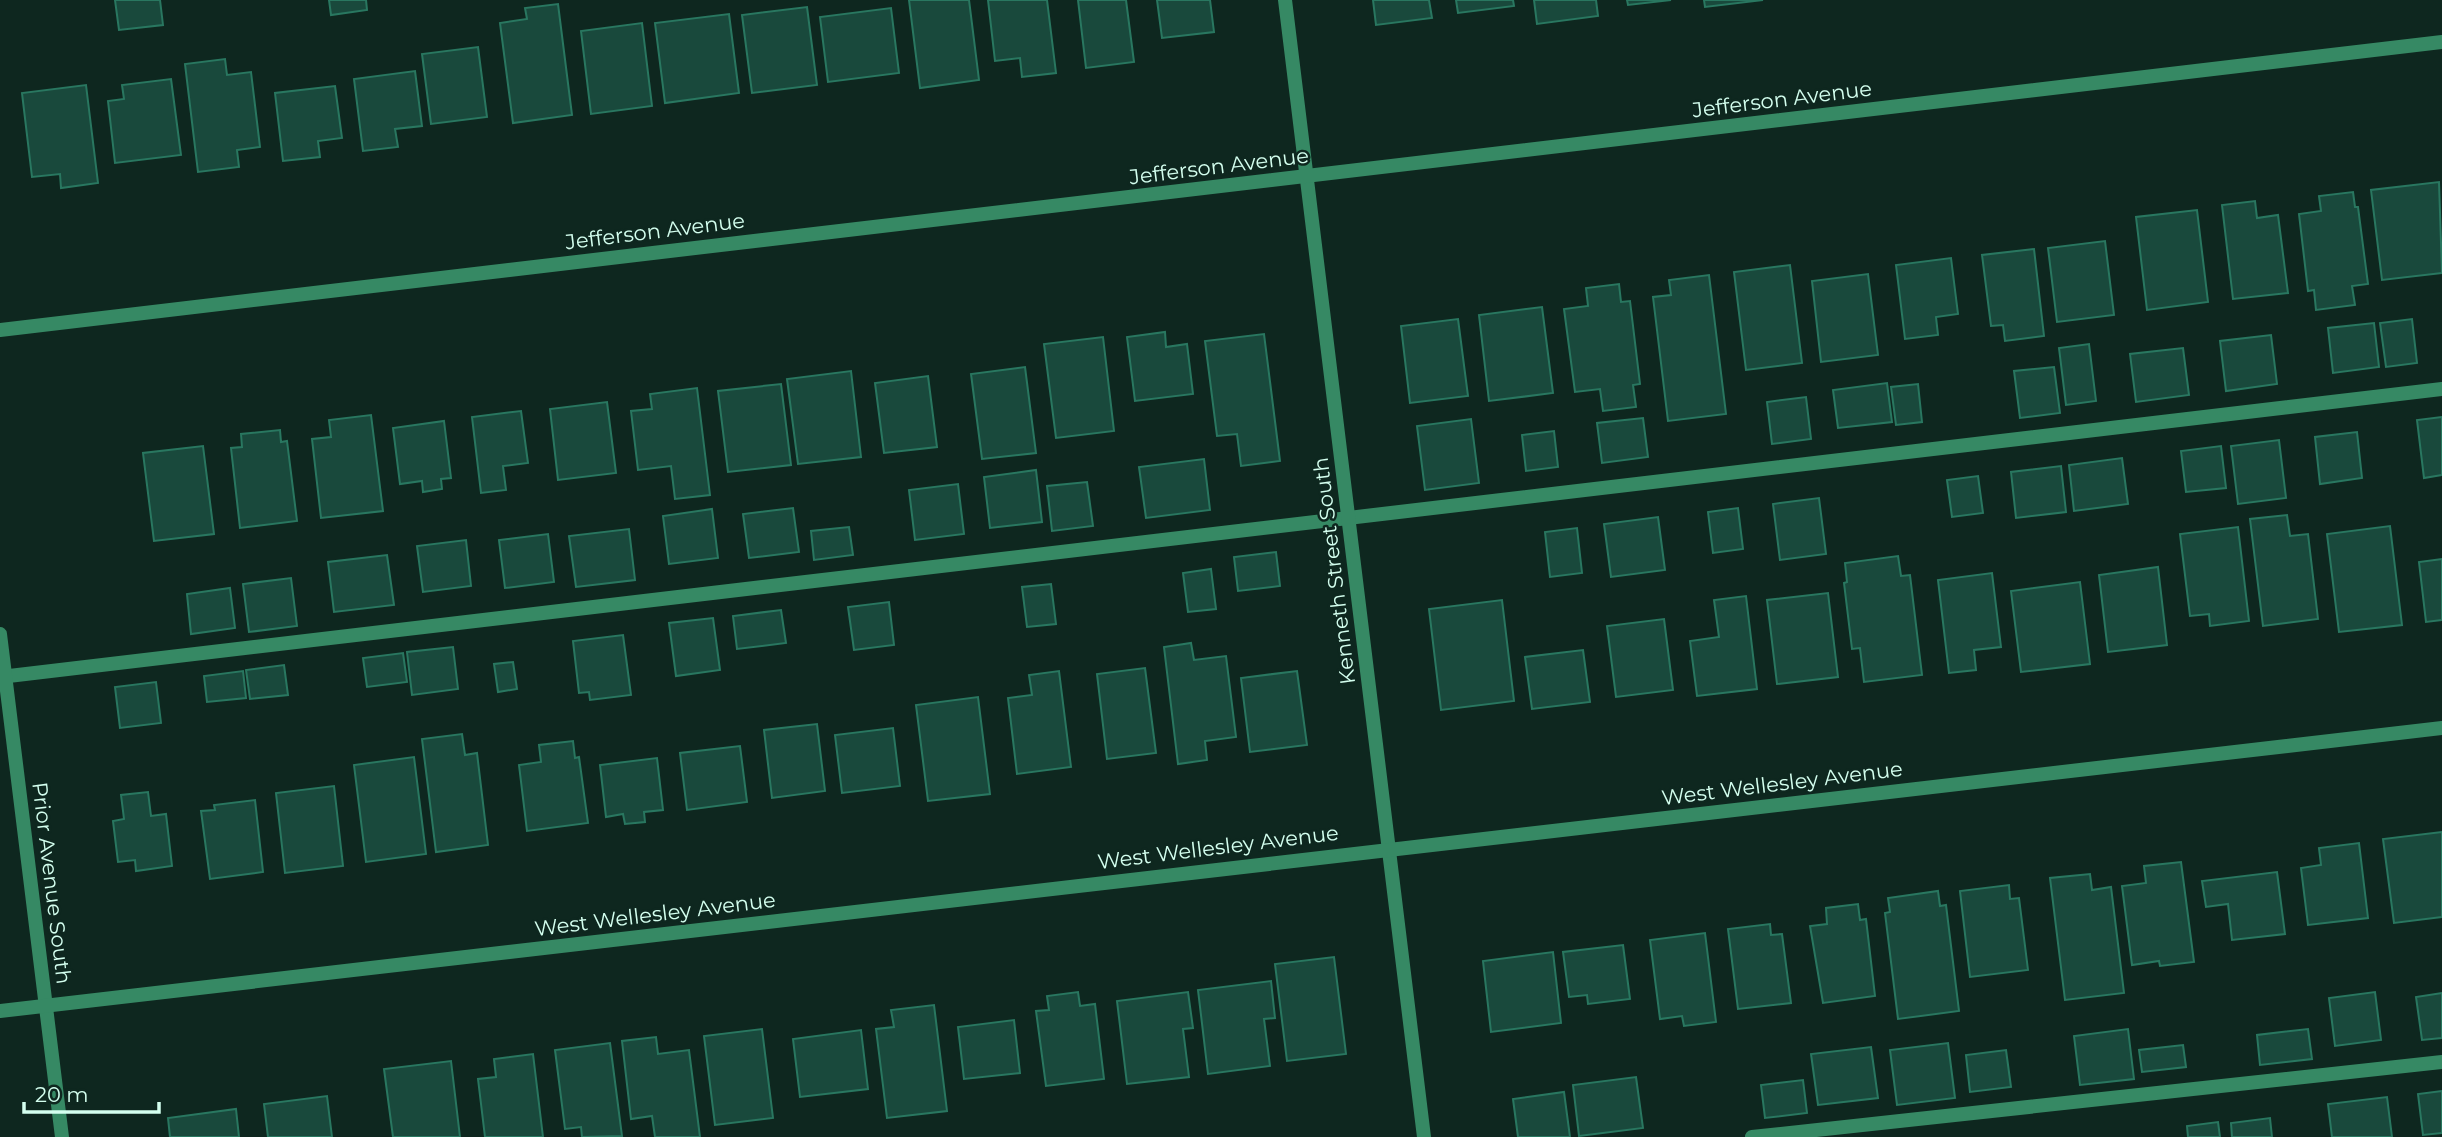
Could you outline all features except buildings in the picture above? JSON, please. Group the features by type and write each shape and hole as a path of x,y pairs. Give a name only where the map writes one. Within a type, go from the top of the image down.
{"street":[{"name":"Kenneth Street South","path":"1285,0 1424,1137"},
{"name":"Jefferson Avenue","path":"0,330 2442,42"},
{"path":"2,677 2442,389"},
{"name":"Prior Avenue South","path":"0,634 2,677 47,1005 62,1137"},
{"name":"West Wellesley Avenue","path":"0,1011 2442,729"},
{"path":"1752,1137 2442,1062"}]}
